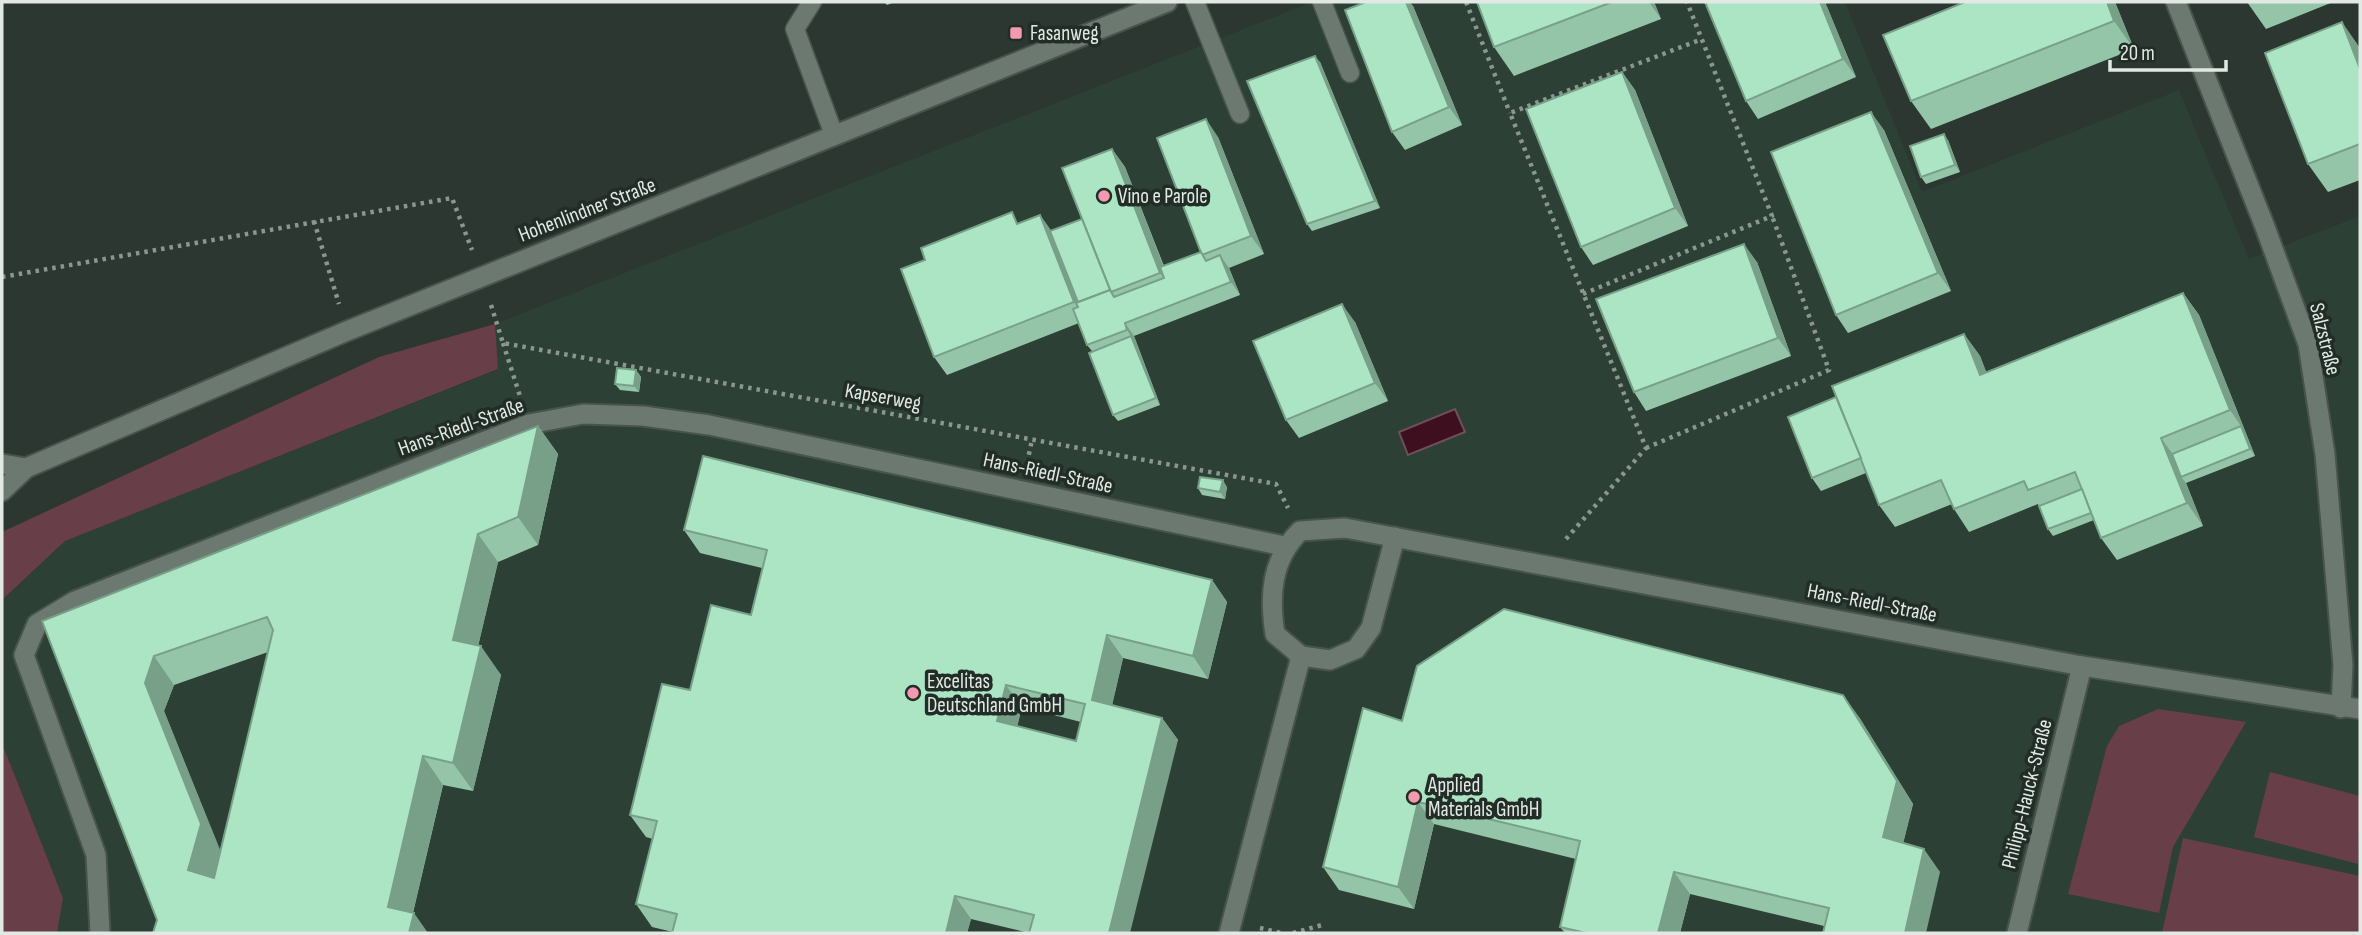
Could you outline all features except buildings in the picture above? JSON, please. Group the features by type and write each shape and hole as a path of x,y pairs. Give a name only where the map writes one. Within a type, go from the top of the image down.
{"street":[{"name":"Hohenlindner Straße","path":"2,491 26,468 347,331 1167,2"},
{"name":"Salzstraße","path":"2176,2 2308,344 2325,454 2343,664 2351,708"},
{"name":"Hans-Riedl-Straße","path":"100,933 96,855 24,655 37,624 75,601 529,424 583,414 643,416 709,425 1284,546"},
{"path":"2,464 26,468"},
{"name":"Hans-Riedl-Straße","path":"1300,531 1345,528 2082,666 2351,708"},
{"path":"1300,531 1284,546 1270,598 1275,634 1301,656 1330,660 1356,649 1371,628 1395,537"},
{"path":"1229,933 1301,656"},
{"name":"Philipp-Hauck-Straße","path":"2017,933 2082,666"}],"lane":[{"path":"811,2 795,29 834,135"},
{"path":"1195,2 1240,114"},
{"path":"1322,2 1350,73"}],"path":[{"path":"1466,2 1646,448"},
{"path":"1543,565 1646,448 1829,370 1772,216 1687,2"},
{"path":"1510,113 1702,39"},
{"path":"2,277 452,198 482,276 529,424"},
{"path":"1583,294 1772,216"},
{"path":"314,221 347,331"},
{"name":"Kapserweg","path":"503,343 1276,484 1300,531"},
{"path":"1293,933 1322,925"}],"shaded area":[{"path":"1312,2 1845,2 1922,192 2179,90 2249,259 2360,216 2360,933 57,933 63,898 2,743 2,600 65,541 497,370 495,324"},
{"path":"495,324 498,369 65,541 2,600 2,532 379,357"},
{"path":"1455,409 1465,432 1408,455 1399,432"},
{"path":"2158,709 2246,722 2173,847 2159,913 2068,894 2107,746 2119,726"},
{"path":"2,743 63,898 57,933 2,933"},
{"path":"2270,772 2360,796 2358,864 2254,837"},
{"path":"2183,838 2360,876 2360,933 2162,933"}],"place":[{"name":"Fasanweg","path":"1016,33"},
{"name":"Vino e Parole","path":"1104,196"},
{"name":"Excelitas Deutschland GmbH","path":"913,693"},
{"name":"Applied Materials GmbH","path":"1414,797"}]}
